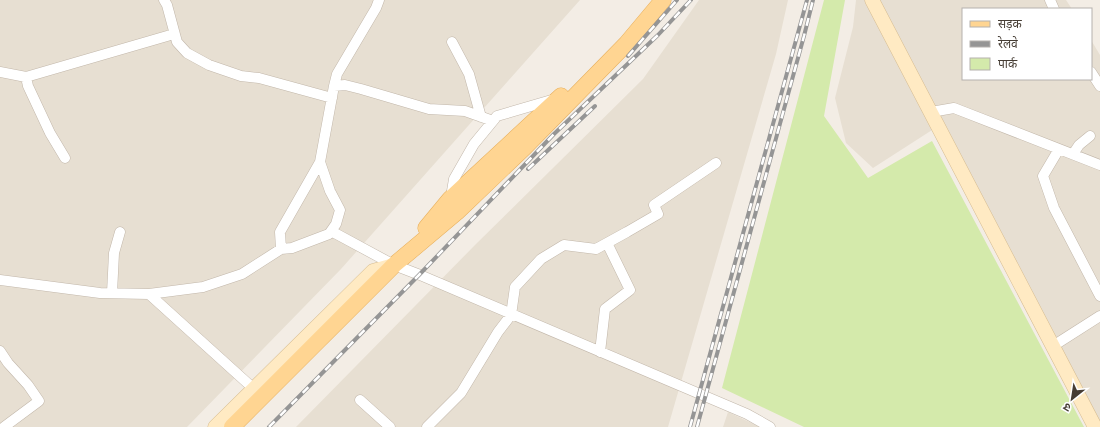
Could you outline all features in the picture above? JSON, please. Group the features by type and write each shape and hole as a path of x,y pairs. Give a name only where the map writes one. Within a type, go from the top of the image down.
{"main road":[{"path":"232,427 394,265 450,199 559,98 621,34 649,0"},
{"path":"394,265 457,212 525,147 627,43 663,0"}],"street":[{"path":"164,0 167,5 177,42 187,53 209,65 241,76 259,78 332,98"},
{"path":"281,249 280,232 320,162 337,74 376,8 379,0"},
{"path":"872,0 1095,427"},
{"path":"0,72 26,77 174,34"},
{"path":"452,42 469,74 481,117"},
{"path":"1092,74 1100,86"},
{"path":"26,77 28,86 50,133 65,158"},
{"path":"334,86 345,85 429,109 465,111 492,122"},
{"path":"450,199 454,179 474,144 497,116 559,98"},
{"path":"931,112 954,108 1100,165"},
{"path":"1073,154 1079,145 1090,136"},
{"path":"1059,149 1043,176 1054,208 1100,296"},
{"path":"0,280 93,292 149,294 203,287 242,274 281,249 292,248 329,234 336,224 340,210 330,191 320,162"},
{"path":"427,427 461,393 498,332 511,315 515,286 541,258 564,245 596,249 658,214 654,205 716,163"},
{"path":"331,231 394,265 747,414 770,427"},
{"path":"112,293 114,253 120,232"},
{"path":"600,352 605,309 630,290 607,243"},
{"path":"215,427 373,271 394,265"},
{"path":"149,294 254,389"},
{"path":"1053,346 1100,316"},
{"path":"0,351 8,363 40,401 4,427"},
{"path":"360,400 390,427"}],"shaded area":[{"path":"0,0 580,0 341,269 187,427 0,427"},
{"path":"699,0 788,0 776,54 668,427 296,427 475,245 643,79"},
{"path":"856,0 1066,0 1071,8 962,8 962,80 1092,80 1092,42 1100,55 1100,427 943,123 873,168 846,143 835,98 853,27"},
{"path":"728,412 760,427 723,427"}],"green space":[{"path":"824,0 845,0 824,116 868,178 932,141 1084,427 804,427 722,388"}],"railway":[{"path":"628,56 677,0"},
{"path":"269,427 419,275 554,134 658,35 691,0"},
{"path":"690,427 807,0"},
{"path":"697,427 813,0"},
{"path":"528,169 595,106"}]}
